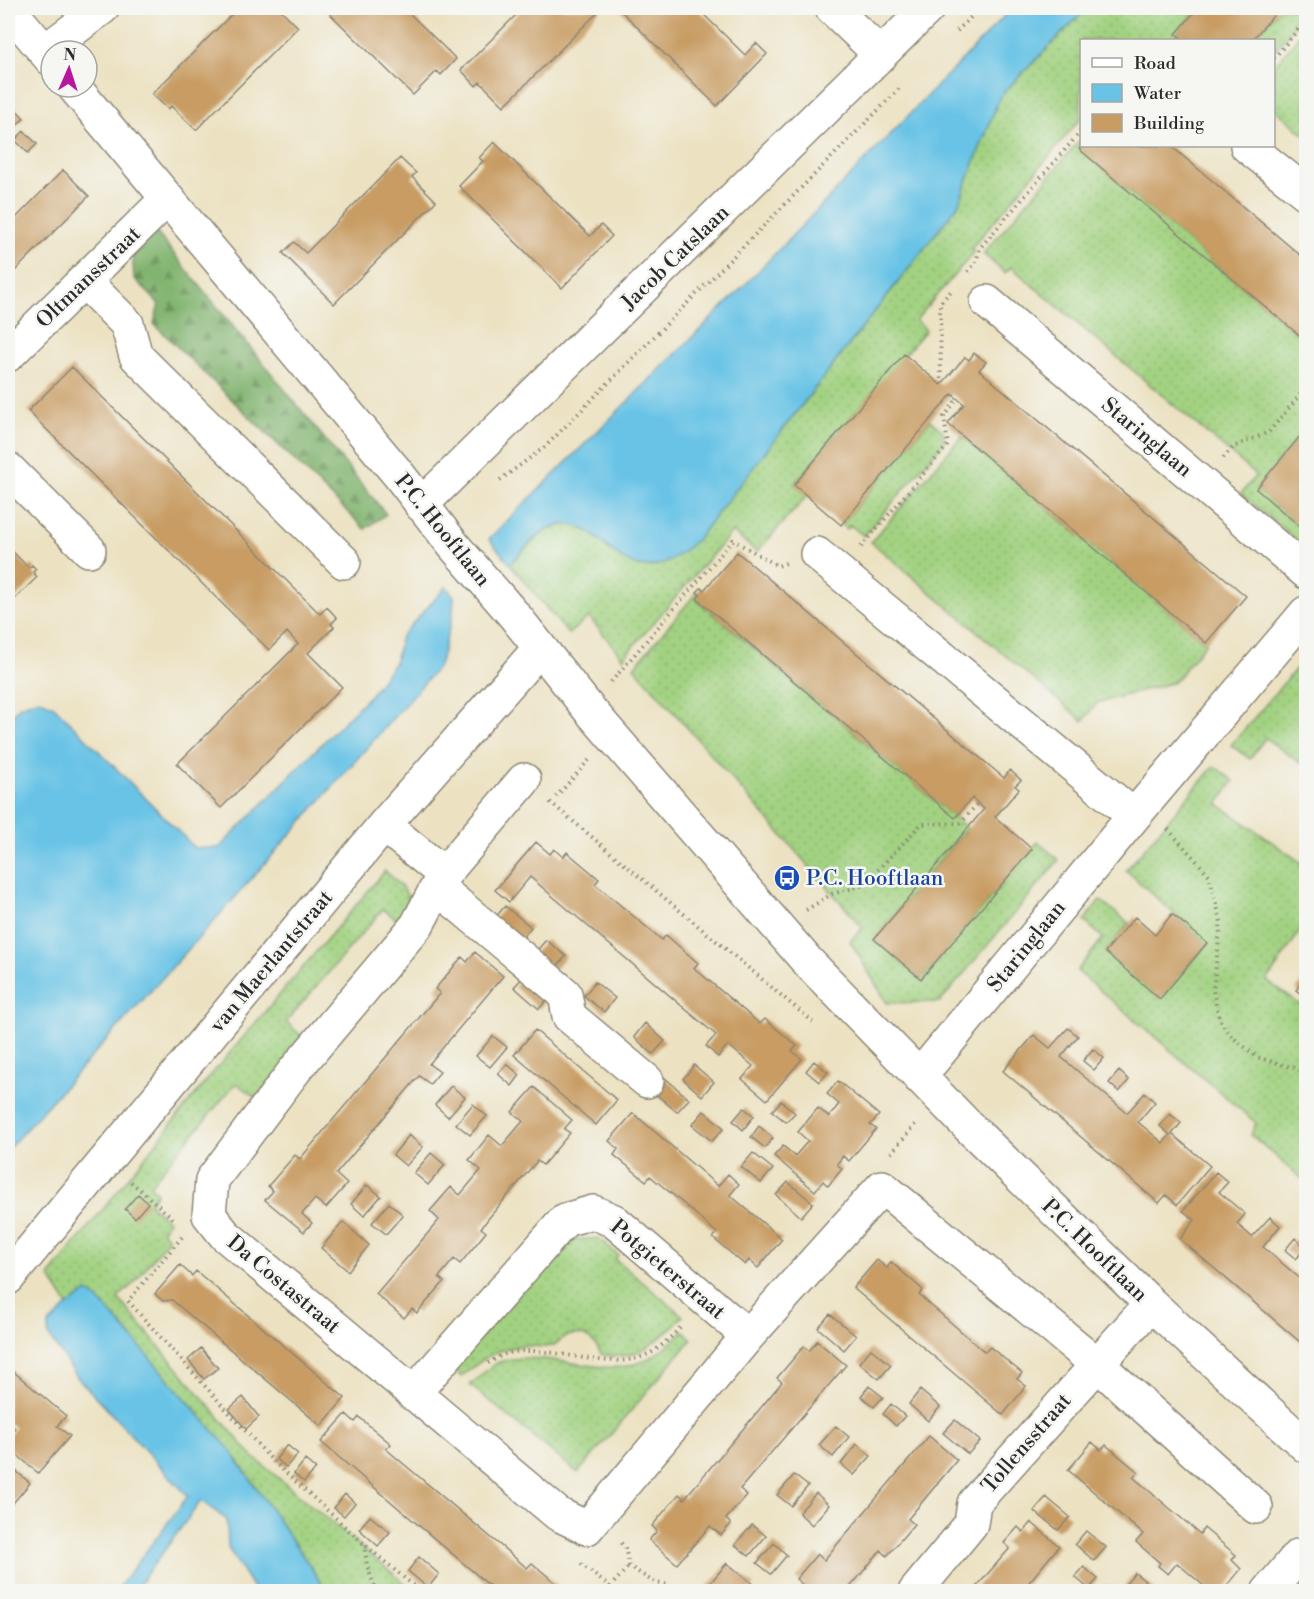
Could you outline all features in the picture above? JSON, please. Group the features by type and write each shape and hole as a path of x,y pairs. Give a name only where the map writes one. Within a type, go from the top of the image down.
{"street":[{"path":"8,8 39,44"},
{"path":"66,39 102,8"},
{"path":"832,8 881,55"},
{"name":"Jacob Catslaan","path":"422,505 928,8"},
{"name":"P.C. Hooftlaan","path":"85,99 399,475 454,546 514,615 588,708 777,927 919,1077 1151,1304 1306,1446"},
{"path":"1248,147 1306,193"},
{"name":"Oltmansstraat","path":"8,355 167,199"},
{"path":"84,281 127,324 136,356 344,562"},
{"name":"Staringlaan","path":"987,302 1306,572"},
{"path":"8,469 89,549"},
{"path":"828,563 1138,811"},
{"name":"Staringlaan","path":"919,1077 1138,811 1306,613"},
{"name":"van Maerlantstraat","path":"8,1278 384,825 540,648"},
{"name":"Da Costastraat","path":"524,780 441,881 417,925 295,1070 212,1180 198,1223 225,1235 558,1514 587,1528"},
{"path":"384,825 441,881 565,994 569,1016 647,1081"},
{"path":"587,1528 748,1336 882,1187 1097,1364 1256,1507"},
{"name":"Potgieterstraat","path":"413,1394 565,1220 593,1212 614,1221 748,1336"},
{"name":"Tollensstraat","path":"915,1592 971,1524 974,1503 1151,1304"},
{"path":"1268,1592 1302,1560"}],"path":[{"path":"949,38 980,8"},
{"path":"1275,57 1306,20"},
{"path":"499,480 545,447 902,86"},
{"path":"965,275 976,262 980,249 1080,132"},
{"path":"941,385 940,303 959,282"},
{"path":"1201,483 1233,447 1269,432 1306,390"},
{"path":"588,708 733,540 778,566 828,563 948,445 944,417 957,399"},
{"path":"551,803 611,734"},
{"path":"524,780 813,1022"},
{"path":"777,927 832,894 864,885 921,824 961,823 978,803"},
{"path":"1138,811 1164,825 1209,875 1221,922 1213,990 1219,1019 1230,1035 1257,1057 1304,1071 1306,1074"},
{"path":"882,1187 882,1163 920,1117"},
{"path":"105,1160 198,1223 128,1302 271,1459 364,1544 421,1592"},
{"path":"480,1367 507,1353 533,1351 605,1361 630,1361 648,1354 672,1336 706,1299"},
{"path":"587,1528 620,1541 625,1547 629,1566 655,1583 670,1586 675,1592"},
{"path":"364,1544 367,1565 376,1592"},
{"path":"616,1592 610,1587 629,1566"}],"green space":[{"path":"1087,8 1198,8 1176,34 1179,39 1080,39 1080,119 971,249 974,252 916,320 926,330 794,484 807,496 757,552 732,532 623,658 589,617 568,634 510,564 536,539 556,527 567,524 590,531 610,551 699,537 958,205 1000,96"},
{"path":"1280,8 1306,8 1306,12 1275,50 1275,39 1253,39"},
{"path":"1306,27 1306,136 1275,109 1275,65"},
{"path":"1079,141 1081,147 1079,149 1306,341 1306,429 1256,489 1303,528 1306,525 1306,548 1241,494 1256,475 1011,267 1005,273 983,254"},
{"path":"152,227 386,514 365,529 154,324 159,304 134,278 132,248"},
{"path":"930,420 943,431 944,442 864,536 850,525 847,529 841,525"},
{"path":"962,436 1206,643 1174,682 1097,703 1083,721 871,542"},
{"path":"697,592 700,595 697,600 967,828 874,939 921,979 1038,842 1059,860 940,1002 887,1003 850,941 863,928 634,667"},
{"path":"1306,657 1306,767 1265,738 1250,759 1231,745"},
{"path":"1214,766 1234,781 1218,804 1306,866 1306,922 1267,981 1306,1009 1306,1182 1251,1135 1256,1123 1077,971 1103,938 1084,921 1100,900 1129,923 1105,952 1160,999 1207,944 1126,870"},
{"path":"385,871 407,895 410,908 405,926 383,909 286,1022 306,1040 257,1099 236,1083 150,1185 157,1192 150,1204 169,1221 162,1230 168,1239 135,1282 118,1298 252,1456 414,1591 327,1591 231,1451 88,1292 68,1306 49,1276 211,1075"},
{"path":"599,1238 618,1255 615,1259 683,1316 666,1333 657,1341 625,1356 601,1354 591,1340 577,1334 565,1337 550,1346 512,1347 481,1361 461,1377 453,1369 551,1254 558,1259 574,1240"},
{"path":"683,1331 692,1339 578,1473 470,1385 495,1364 505,1360 544,1359 602,1367 634,1365 665,1347"}],"water":[{"path":"1012,8 1087,8 1000,96 958,205 699,537 671,559 649,567 631,563 585,530 568,524 542,532 510,564 489,539 739,291"},
{"path":"446,587 454,596 453,614 439,666 223,911 8,1149 8,719 20,706 39,699 54,706 195,848 219,848 371,694 395,662 401,636"},
{"path":"88,1292 103,1304 231,1451 327,1591 255,1591 228,1548 227,1520 201,1501 134,1591 116,1591 188,1496 78,1378 48,1335 49,1324 68,1306"}],"building":[{"path":"238,8 279,8 298,27 196,130 171,106 168,109 152,94"},
{"path":"324,8 404,8 456,59 441,75 437,71 413,95"},
{"path":"523,8 602,8 504,106 480,82 476,86 461,70"},
{"path":"618,8 697,8 745,55 756,43 767,54 717,106"},
{"path":"1198,8 1280,8 1253,39 1183,39 1176,34"},
{"path":"8,101 24,118 8,134"},
{"path":"24,131 37,144 28,153 15,140"},
{"path":"494,142 590,236 601,225 612,236 562,288 459,186 483,161 479,158"},
{"path":"1081,147 1172,147 1306,260 1306,341 1079,149"},
{"path":"400,158 416,173 412,177 436,201 334,304 283,253 294,242 306,253"},
{"path":"63,170 89,196 8,278 8,226"},
{"path":"974,353 986,362 979,370 1246,596 1206,643 948,424 964,404 952,394 841,525 794,485 904,354 941,385 965,357 969,360"},
{"path":"72,367 320,614 327,607 337,618 331,624 334,627 308,653 342,687 221,808 177,764 298,644 287,632 269,650 28,411"},
{"path":"1306,429 1306,525 1303,529 1256,489"},
{"path":"8,547 29,568 32,565 36,569 33,572 37,577 8,606"},
{"path":"737,552 1004,778 1010,770 1021,780 1015,786 1019,789 995,817 1032,849 921,979 874,939 984,809 972,798 955,818 697,599 700,595 697,592 701,588 704,590"},
{"path":"536,842 550,854 554,849 563,857 567,852 599,879 595,884 662,940 666,935 698,963 694,968 760,1024 765,1019 797,1046 792,1051 802,1059 767,1100 742,1079 753,1066 728,1045 718,1057 706,1046 716,1035 530,877 509,902 495,890"},
{"path":"505,906 531,927 520,941 494,919"},
{"path":"1172,914 1207,943 1160,999 1105,952 1135,917 1155,935"},
{"path":"546,940 566,956 554,970 534,954"},
{"path":"475,952 503,976 429,1064 440,1072 430,1084 419,1076 336,1174 347,1184 326,1208 315,1199 302,1214 312,1223 304,1232 265,1200 273,1191 268,1186 295,1155 300,1159 440,993 435,989 462,957 467,962"},
{"path":"526,974 551,995 539,1009 514,987"},
{"path":"1306,976 1306,998 1296,990"},
{"path":"595,982 615,998 604,1012 584,996"},
{"path":"645,1023 665,1041 653,1054 634,1037"},
{"path":"1068,1028 1078,1036 1061,1057 1127,1113 1145,1093 1155,1102 1138,1122 1163,1143 1170,1135 1160,1126 1170,1114 1181,1123 1172,1134 1210,1166 1177,1205 1166,1195 1159,1203 1003,1071 1034,1035 1050,1048"},
{"path":"535,1030 617,1100 596,1125 514,1055"},
{"path":"493,1036 507,1047 490,1067 476,1056"},
{"path":"1093,1049 1104,1058 1094,1070 1083,1061"},
{"path":"814,1061 828,1072 819,1082 806,1071"},
{"path":"507,1064 520,1075 512,1086 498,1074"},
{"path":"694,1065 714,1082 702,1096 683,1079"},
{"path":"1119,1071 1129,1080 1119,1092 1109,1083"},
{"path":"664,1077 689,1099 677,1112 652,1091"},
{"path":"838,1081 879,1115 870,1125 876,1129 849,1161 843,1156 837,1164 842,1169 828,1186 823,1181 815,1191 774,1156 783,1146 795,1156 808,1141 798,1132 818,1108 829,1117 839,1104 827,1094"},
{"path":"451,1086 465,1097 448,1117 435,1105"},
{"path":"534,1087 572,1120 564,1129 570,1133 543,1165 537,1161 481,1228 486,1232 460,1264 454,1259 439,1277 444,1282 417,1313 412,1309 404,1318 376,1294 439,1220 430,1211 451,1187 460,1195 481,1170 469,1160 489,1135 502,1146 523,1121 512,1112"},
{"path":"781,1101 795,1113 786,1122 772,1111"},
{"path":"473,1104 487,1116 470,1135 456,1124"},
{"path":"744,1108 754,1116 743,1130 733,1121"},
{"path":"704,1111 724,1128 712,1141 692,1125"},
{"path":"633,1113 718,1186 728,1174 739,1184 730,1195 782,1239 758,1268 749,1260 745,1265 713,1238 717,1233 650,1176 646,1181 614,1155 618,1149 609,1141"},
{"path":"759,1126 773,1138 765,1148 751,1137"},
{"path":"409,1135 423,1147 406,1166 393,1155"},
{"path":"431,1153 445,1165 428,1185 414,1173"},
{"path":"753,1153 773,1169 761,1183 741,1167"},
{"path":"1216,1172 1228,1182 1219,1192 1245,1214 1237,1224 1252,1237 1270,1217 1280,1226 1263,1247 1303,1281 1306,1277 1306,1347 1180,1239 1195,1220 1183,1211"},
{"path":"788,1182 813,1203 801,1217 776,1195"},
{"path":"367,1185 381,1196 364,1216 351,1204"},
{"path":"138,1194 148,1203 135,1218 125,1209"},
{"path":"389,1203 403,1215 386,1234 372,1223"},
{"path":"343,1222 369,1245 348,1271 321,1248"},
{"path":"1295,1238 1306,1248 1296,1259 1285,1250"},
{"path":"877,1260 887,1268 891,1262 923,1290 919,1295 985,1352 990,1347 1022,1373 1017,1379 1026,1386 1003,1415 853,1288"},
{"path":"180,1265 192,1276 196,1271 345,1398 321,1426 172,1300 163,1301 155,1294"},
{"path":"830,1314 856,1336 844,1350 818,1328"},
{"path":"817,1341 846,1365 740,1489 747,1495 726,1519 731,1524 721,1535 710,1526 677,1564 649,1540 657,1531 652,1526 679,1494 684,1499 782,1382 777,1378 804,1346 809,1351"},
{"path":"201,1348 218,1368 204,1379 188,1360"},
{"path":"871,1349 891,1365 879,1379 859,1363"},
{"path":"8,1367 66,1416 57,1426 70,1436 38,1473 8,1447 8,1437 15,1428 8,1422"},
{"path":"869,1386 883,1397 874,1407 861,1396"},
{"path":"920,1390 940,1407 928,1421 909,1404"},
{"path":"243,1397 259,1417 246,1429 229,1409"},
{"path":"891,1404 905,1416 896,1426 883,1414"},
{"path":"346,1414 355,1422 359,1417 391,1444 386,1449 527,1568 532,1563 564,1590 497,1592 321,1442"},
{"path":"955,1420 980,1441 968,1454 943,1433"},
{"path":"836,1426 849,1437 833,1457 819,1445"},
{"path":"929,1436 957,1460 908,1519 914,1524 887,1556 881,1550 846,1592 798,1592 803,1585 796,1579 817,1554 824,1560"},
{"path":"1092,1442 1101,1450 1106,1445 1138,1472 1133,1477 1200,1534 1204,1528 1236,1555 1232,1560 1241,1569 1222,1592 1211,1592 1177,1563 1168,1574 1158,1566 1160,1563 1136,1542 1143,1534 1068,1470"},
{"path":"857,1444 871,1456 854,1475 841,1464"},
{"path":"287,1445 298,1454 286,1467 276,1459"},
{"path":"305,1460 316,1469 304,1482 294,1474"},
{"path":"8,1464 30,1483 8,1509"},
{"path":"794,1475 808,1486 791,1506 777,1495"},
{"path":"816,1493 829,1505 812,1525 799,1513"},
{"path":"345,1494 355,1503 344,1516 334,1508"},
{"path":"1046,1497 1070,1517 1058,1530 1034,1511"},
{"path":"370,1516 390,1532 378,1546 359,1529"},
{"path":"1031,1522 1059,1546 1021,1592 972,1592 1010,1548 1004,1543 1018,1527 1023,1532"},
{"path":"752,1525 766,1536 749,1556 735,1545"},
{"path":"1086,1531 1106,1547 1094,1561 1075,1544"},
{"path":"774,1543 787,1555 771,1574 757,1563"},
{"path":"419,1557 439,1574 428,1588 408,1571"},
{"path":"727,1563 754,1585 749,1592 710,1592 706,1588"},
{"path":"1084,1567 1098,1579 1089,1589 1075,1577"},
{"path":"1135,1573 1155,1589 1153,1592 1130,1592 1124,1586"},
{"path":"1106,1586 1113,1592 1101,1592"}],"place":[{"name":"P.C. Hooftlaan","path":"787,878"}]}
